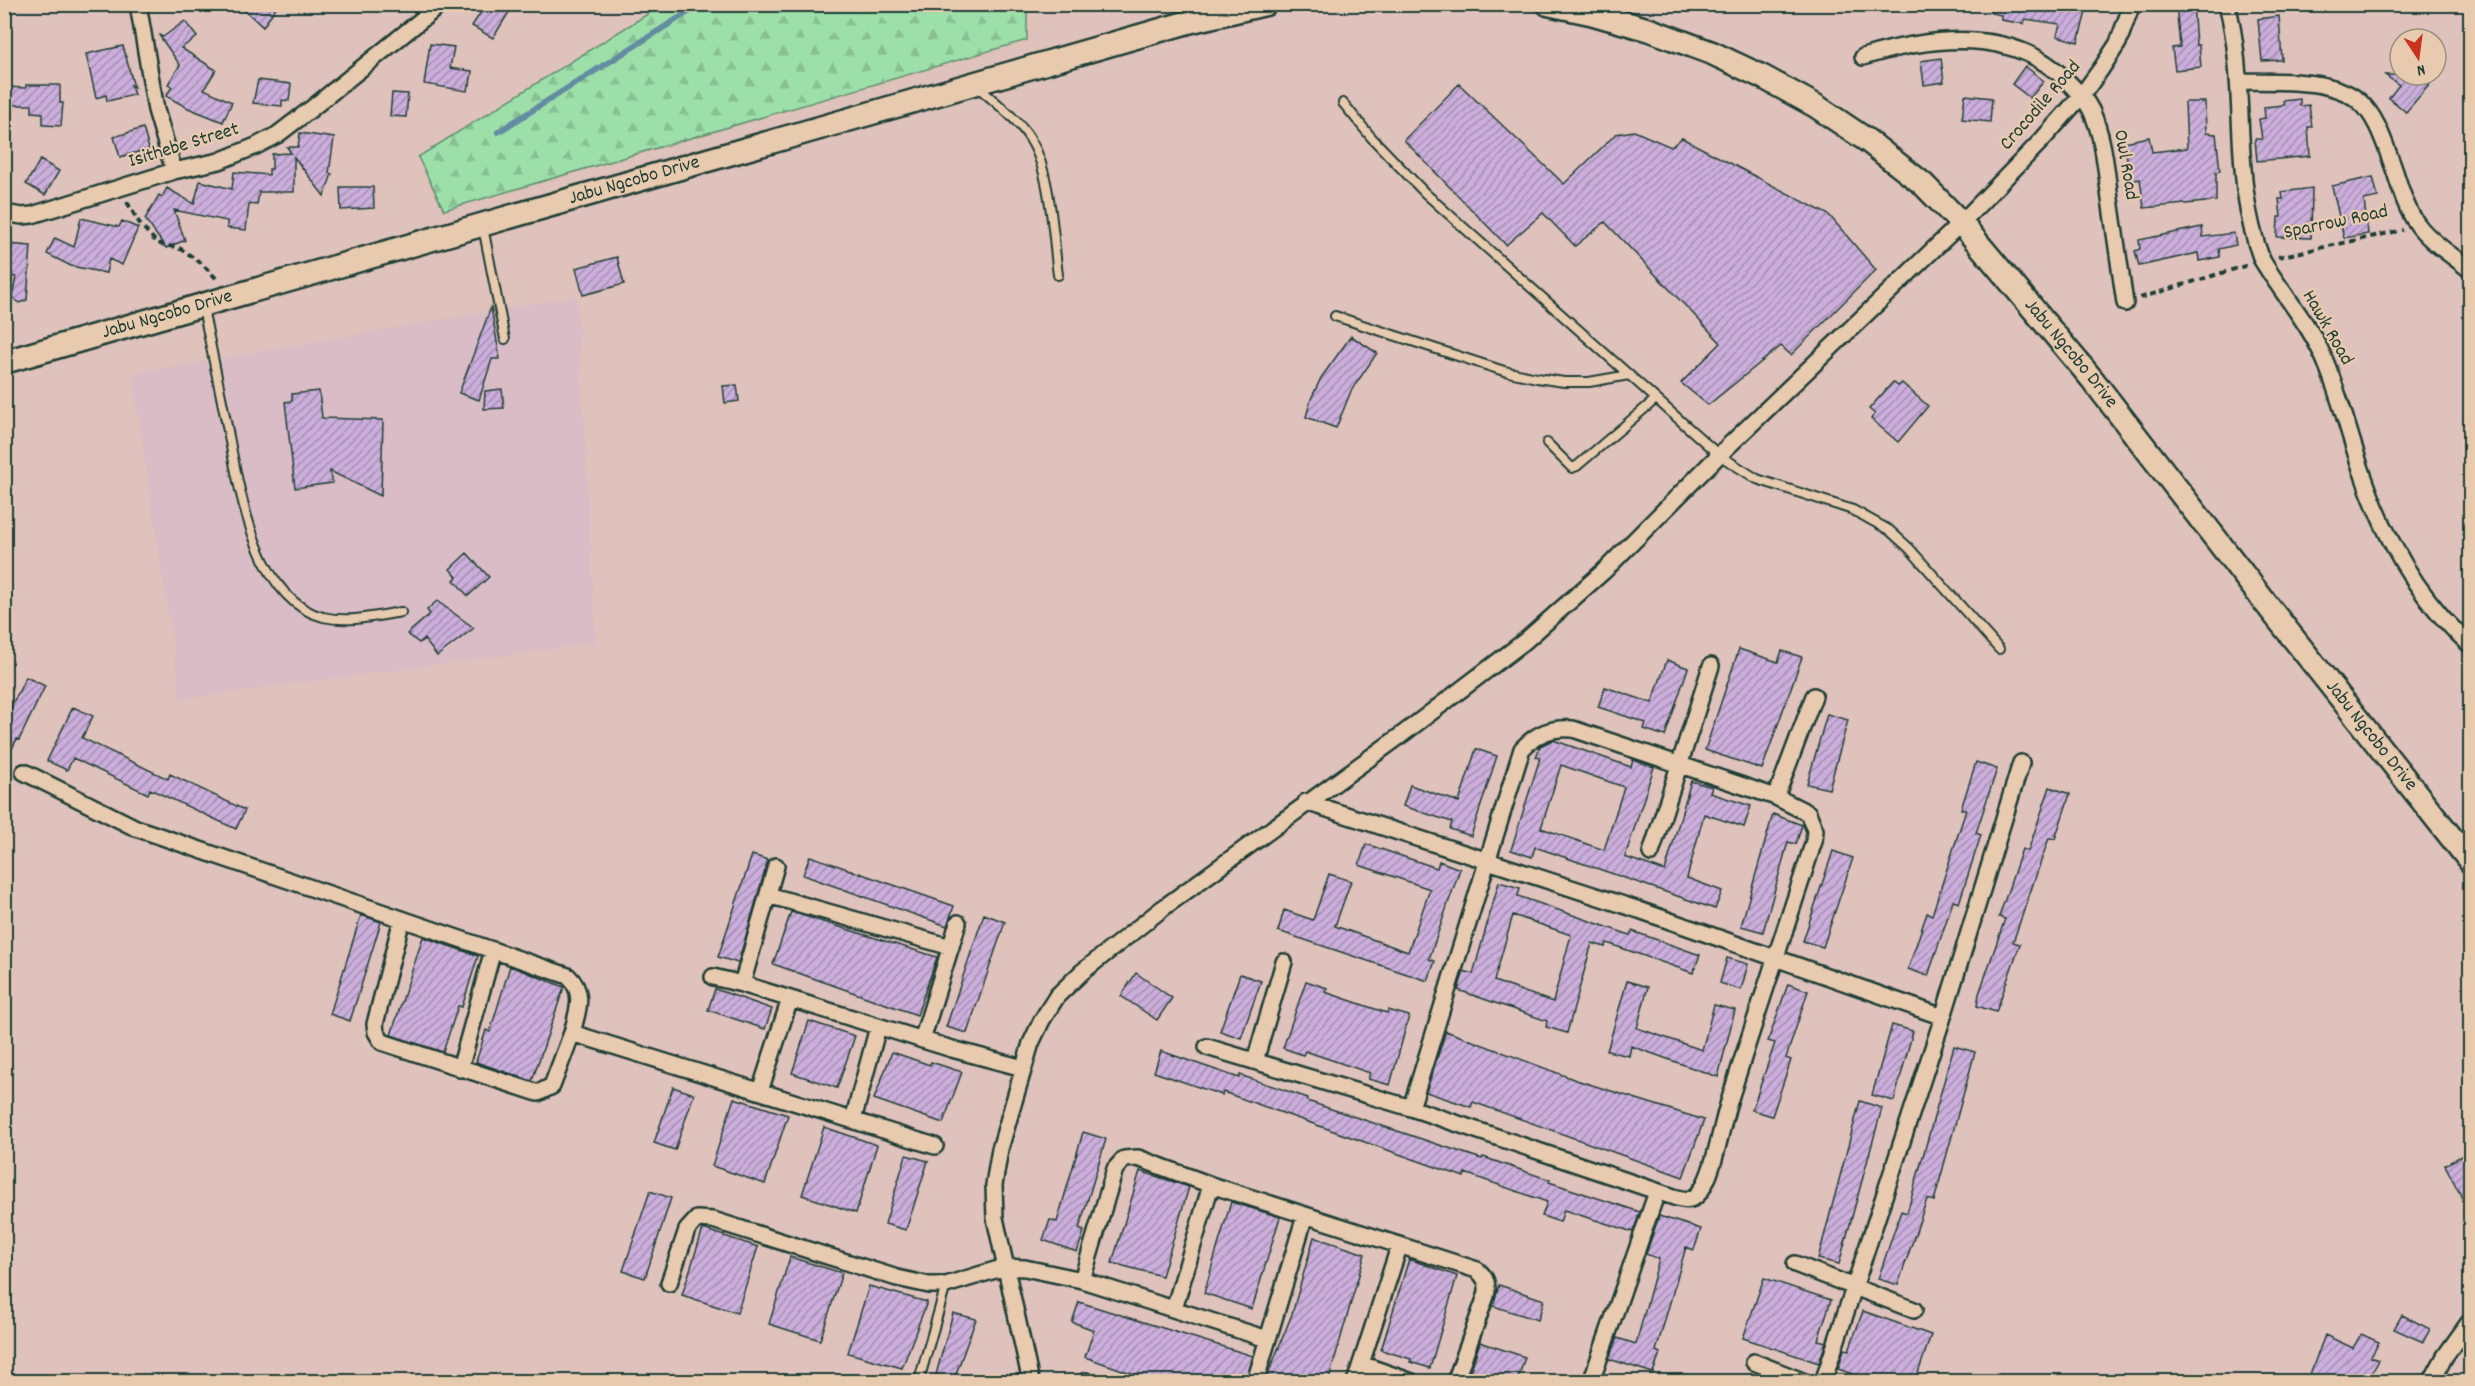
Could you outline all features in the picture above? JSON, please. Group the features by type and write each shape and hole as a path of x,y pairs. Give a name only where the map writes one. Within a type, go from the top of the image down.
{"main road":[{"name":"Jabu Ngcobo Drive","path":"4,362 1192,21 1265,4"},
{"name":"Jabu Ngcobo Drive","path":"1548,4 1650,30 1712,53 1763,77 1816,106 1868,141 1923,184 1961,223 2092,379 2470,861"}],"street":[{"path":"138,4 154,100 174,171"},
{"name":"Isithebe Street","path":"4,213 32,215 174,171 236,156 277,135 441,4"},
{"name":"Crocodile Road","path":"1031,1382 995,1218 994,1185 1000,1149 1031,1043 1057,996 1082,972 1163,908 1400,736 1525,641 1604,571 1719,455 1961,223 2082,95 2118,43 2132,4"},
{"name":"Hawk Road","path":"2227,4 2238,81 2245,195 2249,222 2262,260 2322,353 2373,502 2396,553 2424,594 2470,645"},
{"name":"Owl Road","path":"1863,57 1887,49 1946,41 1979,41 2008,45 2043,60 2082,95 2101,138 2125,303"},
{"name":"Sparrow Road","path":"2238,81 2326,86 2346,92 2360,101 2370,113 2381,134 2408,210 2418,227 2470,270"},
{"path":"1651,853 1711,666"},
{"path":"1776,796 1814,696"},
{"path":"1207,1047 1411,1108 1657,1192 1685,1200 1693,1199 1700,1193 1710,1169 1728,1104 1814,841 1815,830 1808,813 1776,796 1573,729 1557,728 1531,739 1522,749 1411,1108"},
{"path":"1823,1382 1942,1017 2021,763"},
{"path":"24,772 136,828 493,950 568,976 576,983 580,1000 572,1033 552,1086 542,1092 532,1093 387,1045 376,1032 375,1024 402,919"},
{"path":"1306,802 1639,910 1942,1017"},
{"path":"742,984 776,866"},
{"path":"768,895 951,947"},
{"path":"922,1040 958,922"},
{"path":"460,1069 493,950"},
{"path":"1255,1061 1284,962"},
{"path":"713,976 878,1027 1023,1068"},
{"path":"760,1091 790,999"},
{"path":"853,1120 878,1027"},
{"path":"572,1033 935,1146"},
{"path":"1082,1280 1120,1162 1124,1159 1138,1158 1211,1185 1476,1270 1484,1275 1488,1288 1486,1296 1455,1382"},
{"path":"1174,1309 1211,1185"},
{"path":"1591,1382 1657,1192"},
{"path":"1255,1382 1305,1216"},
{"path":"669,1283 687,1230 697,1220 705,1219 897,1278 929,1285 946,1284 1005,1268 1025,1268 1082,1280 1267,1339"},
{"path":"1355,1382 1399,1246"},
{"path":"1795,1264 1914,1310"},
{"path":"2432,1382 2445,1356 2470,1320"},
{"path":"1754,1362 1805,1382"},
{"path":"1361,1364 1412,1382"}],"lane":[{"path":"975,84 1017,121 1037,152 1045,184 1058,275"},
{"path":"1343,103 1386,154 1425,193 1719,455 1757,478 1853,510 1889,530 1909,548 1999,649"},
{"path":"483,226 505,339"},
{"path":"203,306 250,529 277,583 306,609 323,617 367,618 401,612"},
{"path":"1335,316 1504,370 1537,378 1564,382 1589,382 1629,375"},
{"path":"1547,443 1572,468 1577,466 1656,399"},
{"path":"920,1377 946,1284"}],"path":[{"path":"119,188 140,224 157,243 181,249 201,263 233,297"},
{"name":"Sparrow Road","path":"2262,260 2418,227"},
{"path":"2125,303 2262,260"}],"shaded area":[{"path":"577,296 596,643 181,699 132,374"}],"green space":[{"path":"662,5 1027,5 1027,40 444,210 418,157"}],"building":[{"path":"238,4 278,4 263,27"},
{"path":"486,4 514,4 493,38 472,26"},
{"path":"1992,4 2045,4 2060,7 2061,4 2071,4 2087,8 2078,42 2057,36 2060,24 2025,19 2024,24 2001,20 2001,15 1991,13"},
{"path":"2176,4 2193,4 2196,45 2199,45 2201,67 2175,70 2172,48 2180,47"},
{"path":"2279,16 2282,60 2262,61 2258,19"},
{"path":"185,21 197,37 181,48 216,70 204,89 232,102 223,122 166,96 172,87 168,84 180,65 159,35 163,37"},
{"path":"430,44 454,47 450,68 472,71 467,91 424,84"},
{"path":"123,46 134,95 107,101 106,95 96,98 86,54"},
{"path":"1941,58 1944,82 1924,85 1921,61"},
{"path":"2025,66 2044,81 2030,98 2012,84"},
{"path":"258,80 291,84 289,101 282,100 282,106 253,103"},
{"path":"1459,84 1564,184 1616,134 1634,131 1671,147 1682,138 1829,215 1876,270 1791,355 1781,346 1708,405 1681,383 1721,343 1605,222 1575,246 1543,213 1506,245 1404,140"},
{"path":"26,85 60,85 60,103 63,103 61,126 43,125 43,113 32,112 32,105 5,105 6,87 26,88"},
{"path":"2397,87 2427,87 2406,112 2389,98"},
{"path":"392,93 408,94 406,117 390,116"},
{"path":"1965,95 1992,98 1990,122 1962,119"},
{"path":"2300,99 2300,106 2309,105 2312,127 2308,127 2310,156 2257,161 2255,139 2262,139 2259,119 2265,118 2264,107 2284,105 2283,101"},
{"path":"2185,102 2205,102 2206,133 2216,134 2220,171 2216,172 2216,201 2144,208 2140,179 2131,181 2124,142 2149,137 2152,152 2187,148"},
{"path":"143,128 149,149 120,157 114,137"},
{"path":"300,133 334,138 329,173 332,174 324,196 294,157 294,192 259,192 257,205 249,204 246,230 227,228 227,221 174,210 185,240 166,248 145,219 159,195 162,197 167,188 194,204 200,181 232,189 234,172 269,175 269,169 272,169 272,154 291,153 287,147 298,147"},
{"path":"40,160 59,171 45,195 26,184"},
{"path":"2373,177 2378,197 2364,200 2368,234 2344,238 2332,186"},
{"path":"340,187 373,187 374,208 341,210"},
{"path":"2312,188 2311,238 2277,237 2278,217 2281,217 2279,199 2283,199 2282,192"},
{"path":"81,218 119,227 122,221 138,228 122,265 109,259 106,273 71,266 47,254 55,238 74,247"},
{"path":"2202,227 2203,237 2234,233 2236,245 2219,249 2220,257 2199,261 2198,253 2139,266 2135,251 2140,249 2139,240"},
{"path":"7,244 31,246 27,300 19,303 12,297 16,277 5,276"},
{"path":"617,257 624,284 583,295 576,268"},
{"path":"491,307 500,359 492,359 479,400 459,393"},
{"path":"1351,336 1377,353 1351,391 1336,428 1306,417 1321,378"},
{"path":"1893,382 1898,386 1902,383 1928,406 1898,442 1871,419 1875,414 1869,409"},
{"path":"737,385 739,401 725,403 723,386"},
{"path":"502,389 504,408 484,409 485,391"},
{"path":"319,391 322,418 383,420 381,496 330,471 332,483 295,488 285,402 292,401 292,394"},
{"path":"467,553 489,577 468,596 454,580 457,577 450,569"},
{"path":"437,601 474,628 437,656 424,639 419,643 407,634 430,614 427,610"},
{"path":"1739,649 1778,662 1782,651 1802,657 1762,769 1705,750"},
{"path":"1667,660 1688,668 1665,736 1644,729 1646,723 1598,707 1605,687 1652,703"},
{"path":"26,677 45,686 19,740 17,739 4,764 4,721"},
{"path":"73,707 93,716 82,738 168,779 170,774 245,810 236,829 150,789 148,794 73,758 67,770 47,761"},
{"path":"1827,714 1848,720 1829,789 1807,784"},
{"path":"1553,740 1631,767 1633,760 1654,767 1625,857 1665,871 1691,781 1712,787 1710,793 1751,806 1744,827 1704,814 1687,878 1722,891 1715,909 1535,847 1532,857 1511,850 1540,758 1536,757 1540,746","holes":["1561,765 1624,787 1604,850 1541,828"]},
{"path":"1476,749 1497,756 1471,836 1450,829 1452,822 1403,806 1410,785 1459,802"},
{"path":"1976,762 1997,769 1976,833 1981,835 1959,903 1953,901 1928,976 1908,969 1927,913 1932,915 1966,810 1961,809"},
{"path":"2050,787 2070,794 2055,839 2049,838 2013,942 2020,944 1996,1012 1977,1006 1979,994 2005,919 1999,917 2022,849 2028,851"},
{"path":"1773,814 1802,825 1796,844 1788,842 1763,932 1741,926"},
{"path":"1366,844 1437,868 1439,861 1460,869 1429,959 1435,961 1428,981 1278,931 1284,910 1313,920 1329,874 1351,881 1335,926 1408,952 1430,889 1359,865"},
{"path":"1833,851 1853,858 1823,947 1803,941"},
{"path":"752,855 768,860 738,963 718,957"},
{"path":"810,856 954,906 947,926 803,875"},
{"path":"1499,882 1520,888 1518,896 1630,935 1632,931 1700,955 1693,973 1607,943 1605,947 1592,943 1567,1033 1546,1027 1547,1021 1458,990 1464,971 1473,974","holes":["1513,915 1571,935 1553,1002 1494,981"]},
{"path":"791,912 937,957 917,1015 773,964"},
{"path":"984,914 1005,922 967,1033 946,1027"},
{"path":"361,915 381,922 350,1021 330,1014"},
{"path":"423,937 478,956 462,1007 458,1006 443,1052 391,1035"},
{"path":"1727,958 1748,964 1741,990 1720,983"},
{"path":"510,966 564,987 532,1081 476,1062 486,1030 490,1032"},
{"path":"1136,973 1172,998 1157,1020 1121,996"},
{"path":"1240,974 1261,981 1241,1038 1220,1031"},
{"path":"1306,981 1327,988 1325,992 1387,1013 1388,1010 1409,1016 1390,1085 1368,1079 1370,1073 1305,1051 1303,1055 1283,1048"},
{"path":"1627,981 1648,987 1637,1028 1702,1050 1714,1005 1735,1010 1718,1077 1631,1046 1629,1056 1607,1051"},
{"path":"1788,984 1808,991 1786,1058 1791,1060 1772,1116 1752,1110 1775,1043 1768,1041"},
{"path":"715,989 772,1009 765,1029 708,1010"},
{"path":"809,1021 855,1036 837,1088 792,1073"},
{"path":"1892,1025 1913,1031 1894,1101 1872,1095"},
{"path":"1446,1031 1576,1080 1704,1120 1683,1177 1473,1102 1471,1107 1426,1092"},
{"path":"1954,1046 1975,1052 1934,1201 1927,1199 1898,1285 1878,1279 1901,1211 1907,1213"},
{"path":"1161,1051 1239,1078 1240,1075 1308,1098 1307,1101 1482,1159 1483,1157 1640,1212 1633,1232 1564,1210 1560,1222 1542,1216 1547,1202 1465,1173 1464,1177 1223,1092 1222,1095 1154,1072"},
{"path":"892,1052 930,1065 931,1062 962,1072 943,1123 874,1099"},
{"path":"673,1087 694,1094 675,1150 654,1143"},
{"path":"734,1098 788,1115 765,1184 712,1166"},
{"path":"1860,1101 1882,1108 1839,1264 1818,1259"},
{"path":"824,1127 877,1145 856,1213 802,1195"},
{"path":"1083,1132 1106,1139 1079,1229 1084,1231 1077,1252 1043,1240 1050,1220 1057,1222"},
{"path":"2470,1151 2470,1213 2445,1165"},
{"path":"906,1155 928,1161 906,1230 885,1224"},
{"path":"1140,1171 1189,1187 1162,1276 1112,1263"},
{"path":"650,1191 671,1198 645,1278 623,1271"},
{"path":"1231,1202 1280,1217 1252,1309 1204,1293"},
{"path":"1659,1216 1701,1229 1694,1250 1686,1247 1656,1351 1660,1353 1653,1373 1609,1359 1617,1338 1636,1344 1659,1259 1646,1254"},
{"path":"703,1229 758,1247 737,1313 682,1295"},
{"path":"1314,1237 1365,1254 1328,1382 1265,1382 1292,1314"},
{"path":"790,1257 842,1273 820,1340 769,1324"},
{"path":"1409,1259 1457,1276 1430,1368 1410,1362 1411,1359 1381,1350"},
{"path":"1764,1278 1831,1300 1818,1340 1826,1342 1819,1363 1743,1338"},
{"path":"1499,1285 1544,1300 1538,1320 1493,1306"},
{"path":"869,1286 927,1302 902,1368 848,1353"},
{"path":"1079,1302 1253,1356 1246,1382 1157,1382 1085,1357 1094,1330 1072,1322"},
{"path":"1863,1311 1931,1335 1915,1382 1875,1382 1838,1369 1844,1349 1849,1350"},
{"path":"953,1313 976,1319 953,1382 934,1382"},
{"path":"2402,1315 2430,1329 2423,1342 2394,1329"},
{"path":"2361,1334 2379,1342 2371,1357 2379,1360 2367,1382 2307,1382 2325,1335 2353,1348"},
{"path":"1480,1342 1525,1357 1517,1382 1467,1382"}],"waterway":[{"path":"498,132 701,4"}]}
